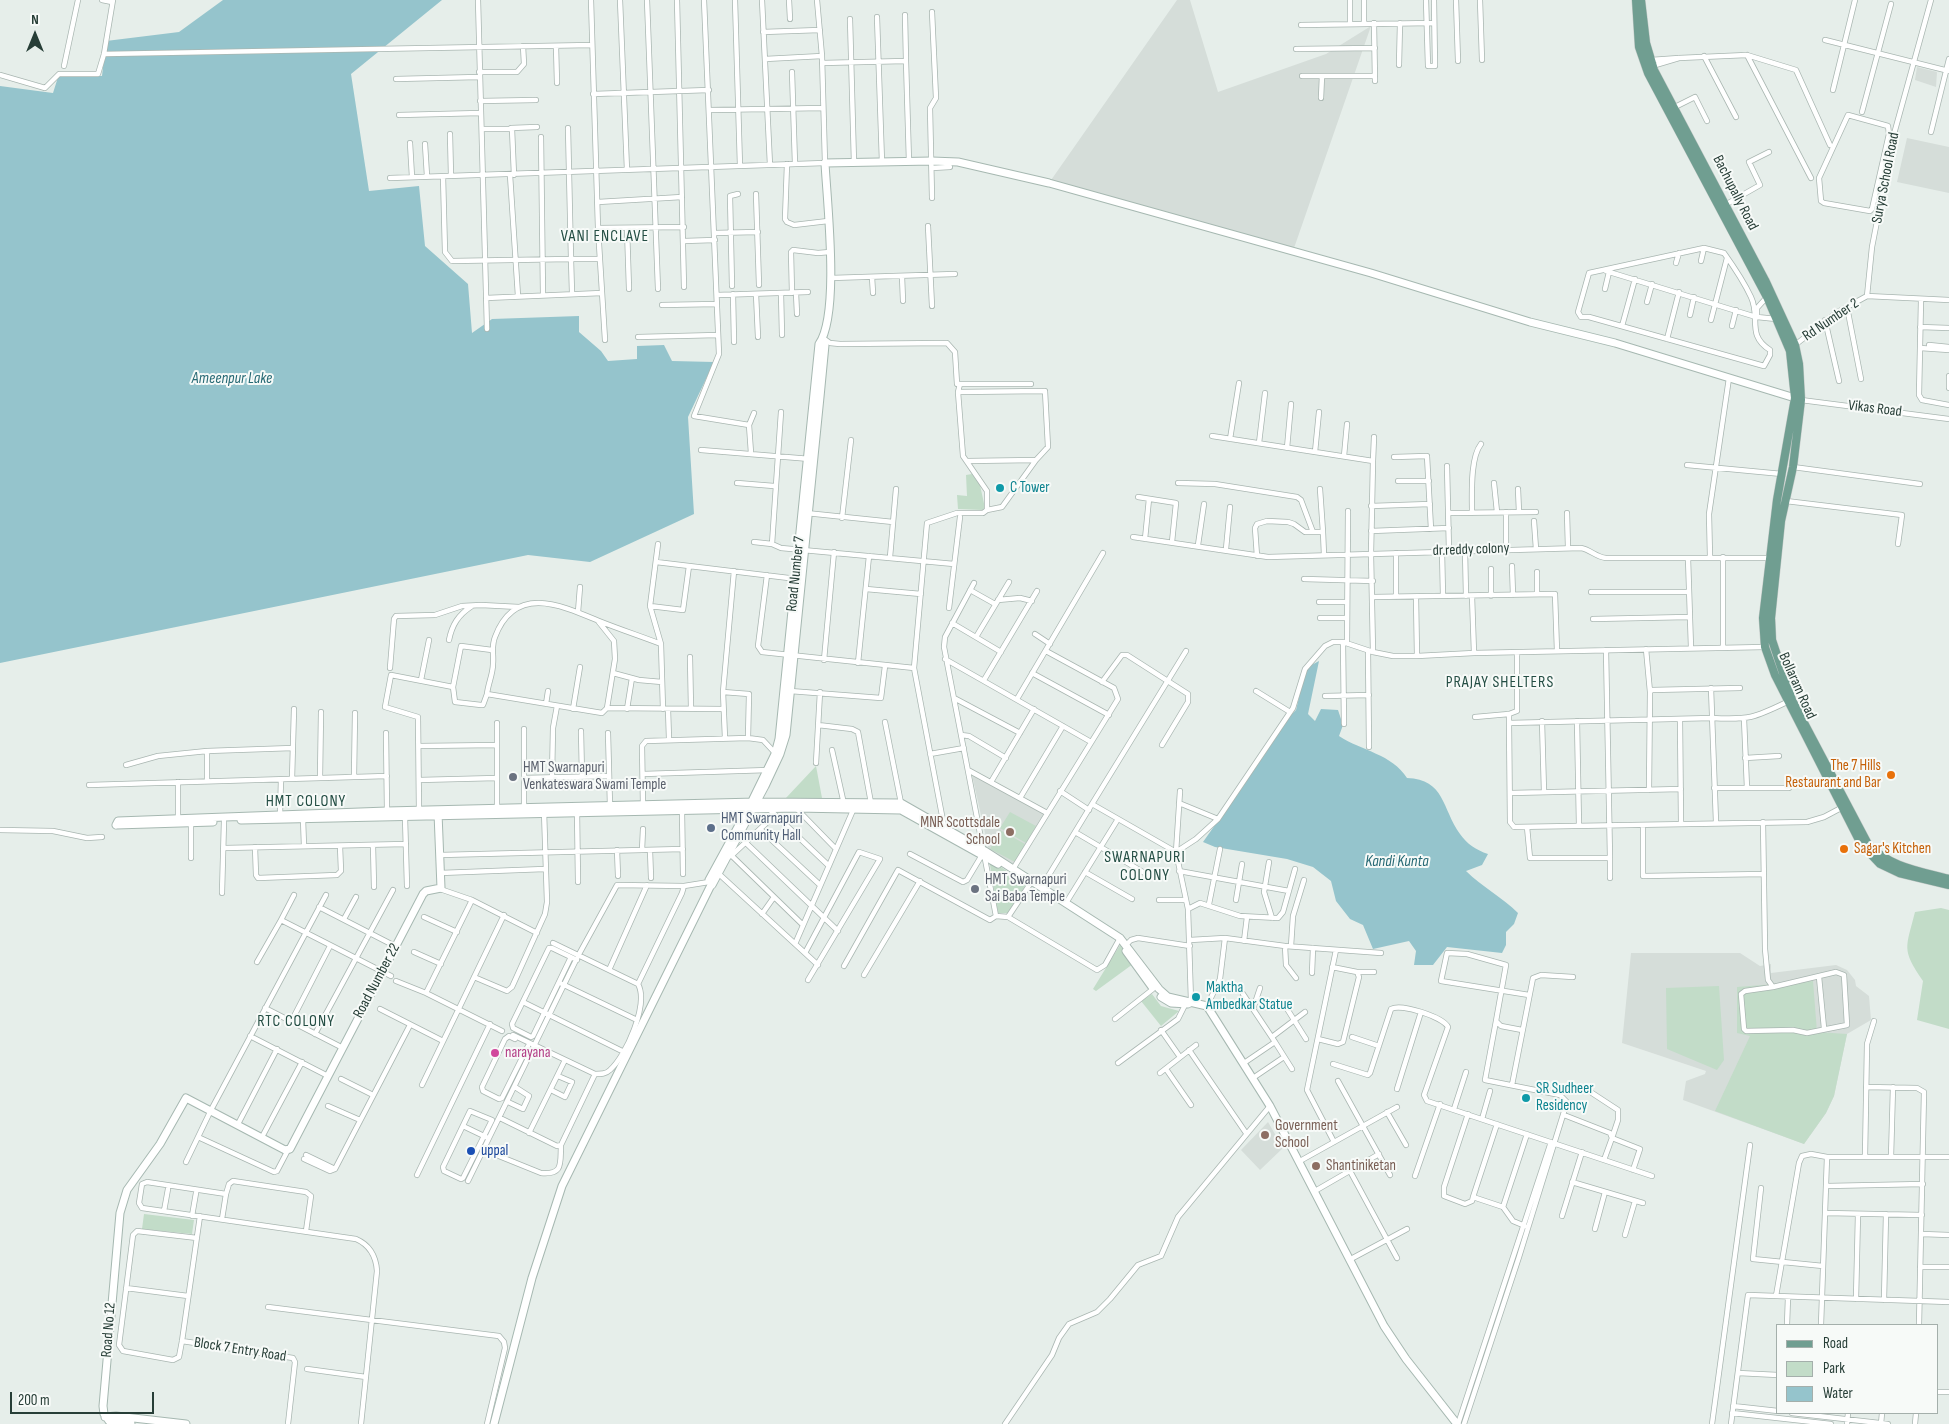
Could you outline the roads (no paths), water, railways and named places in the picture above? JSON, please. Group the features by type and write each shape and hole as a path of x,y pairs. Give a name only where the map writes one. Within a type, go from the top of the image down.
{"main road":[{"name":"Bachupally Road","path":"1636,0 1639,47 1648,73 1795,345 1799,364 1798,399"},
{"name":"Bachupally Road","path":"1641,0 1644,36 1652,63 1725,205 1778,319 1790,351 1798,399"},
{"name":"Bollaram Road","path":"1798,399 1793,467 1786,501 1772,604 1772,640 1792,700 1841,808 1861,844 1880,864 1899,873 1949,885"},
{"name":"Bollaram Road","path":"1798,399 1782,474 1769,558 1763,618 1765,647 1787,702 1868,844 1879,856 1901,867 1949,879"}],"street":[{"path":"64,66 78,0"},
{"path":"0,75 45,88 59,74 95,75 100,71 113,1 102,0"},
{"path":"478,0 487,328"},
{"path":"591,0 598,228 605,340"},
{"path":"620,0 627,170"},
{"path":"646,0 658,289"},
{"path":"677,0 684,287"},
{"path":"704,0 710,110 718,360 694,416 749,425"},
{"path":"735,0 740,166"},
{"path":"762,0 770,165"},
{"path":"789,0 790,19"},
{"path":"818,0 822,56 825,163"},
{"path":"1350,0 1350,24"},
{"path":"1364,0 1364,24"},
{"path":"1426,0 1428,66 1434,66 1434,0"},
{"path":"1456,0 1458,61"},
{"path":"1480,0 1482,60"},
{"path":"1833,90 1855,0"},
{"name":"Surya School Road","path":"1867,296 1871,255 1887,176 1891,134 1931,0"},
{"path":"1862,112 1891,4"},
{"path":"932,12 936,98 930,108 932,198"},
{"path":"904,15 909,162"},
{"path":"878,17 882,162"},
{"path":"850,19 854,163"},
{"path":"1302,76 1375,79 1374,23"},
{"path":"1399,65 1400,23"},
{"path":"1300,25 1434,23"},
{"path":"764,32 820,30"},
{"path":"1825,40 1948,71"},
{"path":"104,54 592,45"},
{"path":"396,79 517,72 524,64 523,46"},
{"path":"556,46 557,83"},
{"path":"1296,49 1375,48"},
{"path":"1652,63 1679,58 1747,55 1796,70 1830,145"},
{"path":"1747,55 1811,178"},
{"path":"765,59 822,56"},
{"path":"1704,56 1736,117"},
{"path":"1931,132 1948,71 1949,59"},
{"path":"822,63 906,61"},
{"path":"792,72 795,164"},
{"path":"1321,98 1322,76"},
{"path":"593,94 709,90"},
{"path":"1674,108 1695,97 1707,121"},
{"path":"480,101 536,100"},
{"path":"710,110 823,108"},
{"path":"399,115 481,113"},
{"path":"1848,115 1886,124 1891,134 1870,211 1824,204 1820,178 1848,115"},
{"path":"482,129 537,127"},
{"path":"511,128 515,261 518,296"},
{"path":"568,128 572,293"},
{"path":"450,134 451,176"},
{"path":"541,137 543,294"},
{"path":"410,143 412,177"},
{"path":"425,144 427,176"},
{"path":"1725,205 1760,185 1749,162 1769,152"},
{"path":"390,178 825,163 909,162 950,167"},
{"path":"932,164 958,162 1049,183 1371,273 1530,322 1615,343 1798,399"},
{"name":"Road Number 7","path":"752,806 778,755 787,691 811,459 819,344 822,339 831,278 825,163"},
{"path":"787,164 785,219 787,222 794,225 828,221"},
{"path":"1879,175 1887,176"},
{"path":"443,176 447,257 458,263 600,259"},
{"path":"732,286 730,196 738,194"},
{"path":"756,194 759,285"},
{"path":"598,202 682,197"},
{"path":"1873,203 1881,204"},
{"path":"598,228 684,226"},
{"path":"928,226 932,306"},
{"path":"627,228 630,289"},
{"path":"714,233 758,232"},
{"path":"684,241 715,240"},
{"path":"1701,261 1704,248"},
{"path":"1756,316 1751,298 1724,253 1704,248 1607,271 1589,273 1578,312 1581,317 1622,326 1764,366 1770,356 1770,350 1760,344 1755,334 1757,308 1767,297"},
{"path":"797,314 791,252 793,250 818,253 830,252"},
{"path":"1676,264 1679,253"},
{"path":"1712,320 1727,258"},
{"path":"1607,271 1756,316 1778,319"},
{"path":"1605,289 1607,271"},
{"path":"831,278 955,274"},
{"path":"872,276 873,293"},
{"path":"902,276 903,301"},
{"path":"1622,326 1635,279"},
{"path":"1647,302 1652,284"},
{"path":"486,298 602,292"},
{"path":"717,295 808,292"},
{"path":"1667,339 1678,292"},
{"path":"781,293 782,335"},
{"path":"733,294 734,342"},
{"path":"756,294 758,337"},
{"path":"1867,296 1949,300"},
{"name":"Rd Number 2","path":"1795,345 1825,320 1867,296"},
{"path":"1690,316 1694,297"},
{"path":"1921,300 1919,395 1922,400 1949,405"},
{"path":"662,305 717,304"},
{"path":"1847,307 1861,379"},
{"path":"1732,326 1736,310"},
{"path":"1825,320 1839,381"},
{"path":"1920,327 1949,328"},
{"path":"638,337 718,335"},
{"path":"822,339 830,343 840,344 947,343 955,352 957,384 1031,384"},
{"path":"1929,345 1949,348"},
{"path":"1920,348 1949,348"},
{"path":"1949,376 1949,388"},
{"path":"1710,557 1709,514 1729,378"},
{"path":"1230,439 1239,383"},
{"path":"960,384 958,392 963,456 986,491 987,510"},
{"path":"944,826 914,668 927,523 957,513 983,513 987,510 1002,507 1036,460 1048,447 1045,391 958,392"},
{"path":"1259,444 1265,393"},
{"name":"Vikas Road","path":"1798,399 1949,419"},
{"path":"1287,448 1291,404"},
{"path":"772,544 776,456 781,412"},
{"path":"1315,452 1319,412"},
{"path":"751,453 749,425 754,414"},
{"path":"1344,456 1347,424"},
{"path":"1212,436 1373,461"},
{"path":"1369,747 1368,696 1373,597 1371,506 1374,437"},
{"path":"842,518 851,440"},
{"path":"1472,513 1472,476 1477,448 1481,444"},
{"path":"701,450 811,459"},
{"path":"1394,457 1427,456 1431,529"},
{"path":"968,461 1036,460"},
{"path":"1687,464 1782,474"},
{"path":"1447,466 1449,551"},
{"path":"1793,467 1920,484"},
{"path":"1398,481 1429,481"},
{"path":"737,483 774,486"},
{"path":"1178,483 1215,484 1297,497 1301,500 1313,532"},
{"path":"1494,483 1496,512"},
{"path":"890,557 896,489"},
{"path":"1320,489 1324,555"},
{"path":"1518,489 1519,512"},
{"path":"1138,497 1176,503 1172,542"},
{"path":"1145,539 1149,499"},
{"path":"1786,501 1902,515 1898,544"},
{"path":"1198,545 1204,504"},
{"path":"1371,506 1430,504"},
{"path":"1226,550 1230,507"},
{"path":"1344,724 1348,510"},
{"path":"805,512 842,518 893,522"},
{"path":"1506,512 1506,549"},
{"path":"1448,513 1536,512"},
{"path":"1567,513 1568,548"},
{"path":"949,608 960,517"},
{"path":"1534,521 1536,549"},
{"path":"1257,556 1255,528 1257,524 1288,522 1294,524 1302,531 1323,532"},
{"path":"1371,530 1449,528"},
{"name":"dr.reddy colony","path":"1133,537 1198,545 1257,556 1568,548 1591,550 1599,557 1606,558 1769,558"},
{"path":"754,542 772,544 781,548 954,564"},
{"path":"658,544 650,606 661,644 662,682 670,739"},
{"path":"1465,550 1466,596"},
{"path":"1442,551 1443,596"},
{"path":"824,660 834,552"},
{"path":"1017,699 1103,553"},
{"path":"1396,553 1396,597"},
{"path":"858,663 869,556"},
{"path":"1688,558 1687,592 1691,648"},
{"path":"1723,558 1723,648"},
{"path":"656,562 799,579"},
{"path":"650,606 683,610 689,566"},
{"path":"1512,566 1513,595"},
{"path":"1491,569 1491,596"},
{"path":"724,738 723,692 734,571"},
{"path":"1537,572 1537,594"},
{"path":"767,575 759,648 762,652 914,668"},
{"path":"1304,580 1373,581"},
{"path":"976,637 1009,582"},
{"path":"974,583 945,637 945,659 996,916"},
{"path":"578,612 580,587"},
{"path":"866,589 922,594"},
{"path":"970,590 996,602 1020,598 1032,601"},
{"path":"984,680 1037,592"},
{"path":"1591,592 1687,592"},
{"path":"1373,597 1555,594 1558,651"},
{"path":"1472,596 1474,653"},
{"path":"1416,597 1417,656"},
{"path":"390,668 394,618 396,616 435,615 473,606 519,606 536,602 559,606 661,644"},
{"path":"1319,602 1347,602"},
{"path":"449,640 451,629 458,617 473,606"},
{"path":"492,650 461,646 453,687 455,702 483,705 493,666 492,650 495,637 504,621 519,606"},
{"path":"1594,620 1689,617"},
{"path":"1320,618 1347,618"},
{"path":"486,694 602,713 607,708 613,673 614,641 597,620"},
{"path":"952,623 1001,652"},
{"path":"1035,634 1050,644"},
{"path":"421,680 429,640"},
{"path":"1176,852 1196,839 1218,819 1296,703 1303,674 1308,664 1325,646 1333,642 1345,642 1370,651 1417,656 1474,653 1765,647"},
{"path":"1646,649 1650,692 1648,720 1649,790"},
{"path":"1606,650 1610,791 1610,878"},
{"path":"1013,870 1060,791 1109,715 1118,696 1114,688 1046,651"},
{"path":"1042,888 1186,651"},
{"path":"1475,717 1516,713 1518,709 1517,653"},
{"path":"1102,682 1122,655 1127,655 1189,697 1162,745"},
{"path":"690,657 691,709"},
{"path":"945,659 1091,742"},
{"path":"787,691 881,698 885,666"},
{"path":"573,709 580,667"},
{"path":"613,673 662,682"},
{"path":"1032,673 1109,715"},
{"path":"419,813 417,715 388,708 384,704 391,675 453,687"},
{"path":"627,709 632,678"},
{"path":"1712,688 1716,822"},
{"path":"1650,692 1652,690 1740,688"},
{"path":"546,704 548,691"},
{"path":"1256,691 1290,712"},
{"path":"723,692 749,694 748,738"},
{"path":"816,763 820,692"},
{"path":"1325,696 1368,696"},
{"path":"954,698 1020,733"},
{"path":"1509,723 1712,718 1744,720 1754,718 1787,702"},
{"path":"552,777 553,728 557,706"},
{"path":"607,708 723,709"},
{"path":"292,779 294,709"},
{"path":"992,782 1034,709"},
{"path":"320,778 321,712"},
{"path":"354,713 354,777"},
{"path":"1508,714 1512,825 1527,828 1716,822 1807,822 1824,817 1841,808"},
{"path":"1680,719 1681,823"},
{"path":"1744,720 1747,788"},
{"path":"1542,721 1544,792"},
{"path":"1577,721 1579,826"},
{"path":"885,722 901,806"},
{"path":"497,723 497,811"},
{"path":"818,725 852,729 858,732 871,803"},
{"path":"1020,798 1063,726"},
{"path":"524,729 524,810"},
{"path":"580,731 582,776"},
{"path":"386,733 386,811"},
{"path":"608,734 610,806"},
{"path":"961,735 969,736 1006,758"},
{"path":"643,808 643,744 646,741 748,738 763,740 778,755"},
{"path":"419,746 497,746"},
{"path":"126,764 158,756 207,751 293,748"},
{"path":"930,754 964,748"},
{"path":"832,750 844,806"},
{"path":"207,751 207,782"},
{"path":"1745,758 1779,756"},
{"path":"968,770 1047,813"},
{"path":"643,774 770,771"},
{"path":"89,785 387,776"},
{"path":"524,778 610,776"},
{"path":"419,780 497,778"},
{"path":"280,817 281,779"},
{"path":"178,782 178,821"},
{"path":"1714,788 1789,788"},
{"path":"1511,793 1681,789"},
{"path":"1060,791 1089,810"},
{"path":"1118,1062 1178,1019 1191,1003 1188,909 1176,852 1180,791"},
{"path":"577,809 610,806 682,810 752,806 769,810 871,803 901,806 944,826 1030,884 1127,944 1163,993 1176,999 1207,1006 1270,1106 1384,1326 1406,1359 1457,1424"},
{"path":"1179,803 1218,819"},
{"path":"1092,804 1176,852"},
{"path":"419,813 405,817 303,819 280,817 178,821 116,825 118,821 178,821 191,823 280,817 386,811 438,813 752,806 844,806 854,808 901,806 1013,870 1066,903 1119,940 1153,989 1171,1003 1191,1003"},
{"path":"468,1181 564,985 617,885 684,886 715,883 752,806"},
{"path":"494,1424 532,1278 562,1186 743,815 752,806"},
{"path":"796,808 836,849"},
{"path":"795,944 854,808"},
{"path":"577,809 578,882"},
{"path":"474,977 507,991 512,988 537,933 547,902 544,810"},
{"path":"682,810 683,874"},
{"path":"769,810 829,866"},
{"path":"438,813 440,889 472,900 537,933"},
{"path":"729,857 775,815"},
{"path":"405,817 407,886"},
{"path":"303,819 304,846"},
{"path":"1066,903 1118,819"},
{"path":"222,893 225,848 224,821"},
{"path":"1763,822 1765,949 1768,980 1773,987"},
{"path":"191,823 191,858"},
{"path":"1643,825 1643,876 1764,874"},
{"path":"1527,828 1530,858 1610,858"},
{"path":"642,850 643,829"},
{"path":"760,829 820,885"},
{"path":"0,830 54,831 87,838 102,837"},
{"path":"1076,832 1148,875"},
{"path":"745,842 838,931"},
{"path":"225,848 406,844"},
{"path":"373,845 374,887"},
{"path":"255,847 256,875 258,878 338,875 341,871 340,846"},
{"path":"440,855 683,849"},
{"path":"1209,904 1220,849"},
{"path":"617,850 618,876"},
{"path":"650,850 651,878"},
{"path":"805,953 859,852 880,859 808,980"},
{"path":"910,854 962,882 966,880 984,854"},
{"path":"729,857 803,925"},
{"path":"1269,862 1264,886 1272,918"},
{"path":"1236,900 1242,864"},
{"path":"440,873 545,869"},
{"path":"1188,909 1196,904 1209,904 1247,917 1272,918 1282,916 1296,869"},
{"path":"844,966 898,870 991,920 996,916 1008,917 1098,970 1105,965 1119,940"},
{"path":"1180,871 1289,891"},
{"path":"1085,872 1132,899"},
{"path":"719,874 818,964"},
{"path":"1296,978 1286,965 1293,916 1304,880"},
{"path":"864,975 920,881"},
{"path":"1008,917 1030,884"},
{"path":"609,970 647,885"},
{"path":"638,984 684,886"},
{"name":"Road Number 22","path":"288,1150 326,1075 425,892 440,889"},
{"path":"316,1034 392,890"},
{"path":"257,962 294,895"},
{"path":"186,1162 211,1110 326,895"},
{"path":"344,920 356,897"},
{"path":"762,914 774,897"},
{"path":"426,993 472,900"},
{"path":"1159,900 1186,900"},
{"path":"319,907 395,946"},
{"path":"422,1085 504,915"},
{"path":"424,917 456,932"},
{"path":"1244,941 1247,917"},
{"path":"281,920 305,934 391,976"},
{"path":"1127,944 1131,940 1138,938 1190,946"},
{"path":"1190,940 1224,938 1288,946 1381,953"},
{"path":"1207,1006 1220,979 1224,938"},
{"path":"528,1046 501,1099 482,1089 506,1037 509,1036 528,1046 596,1074 606,1074 612,1069 622,1051 637,1020 642,1002 641,989 638,984 578,958 554,943"},
{"path":"291,1022 330,946"},
{"path":"571,957 531,1037 513,1028 512,1024 549,948 578,958"},
{"path":"1312,972 1313,948"},
{"path":"1334,1142 1307,1090 1336,950"},
{"path":"414,952 441,964"},
{"path":"1457,1424 1567,1102 1564,1097 1485,1080 1501,991 1506,965 1467,954 1447,953 1441,981 1501,991 1529,995"},
{"path":"1332,966 1357,972 1374,972"},
{"path":"1318,1039 1338,1044 1343,1042 1359,977 1357,972"},
{"path":"1836,972 1844,975 1848,1013 1847,1025 1824,1028 1807,1033 1793,1030 1746,1031 1741,994 1745,991 1819,977 1836,972"},
{"path":"1512,1085 1531,982 1536,976 1573,977"},
{"path":"1819,977 1824,1028"},
{"path":"396,981 426,993 502,1031"},
{"path":"559,983 637,1020"},
{"path":"1253,1009 1260,988"},
{"path":"1114,1019 1153,989"},
{"path":"1243,994 1292,1069"},
{"path":"523,1002 622,1051"},
{"path":"1284,1004 1306,1038"},
{"path":"1333,1064 1368,1075 1391,1009 1400,1006 1421,1012 1444,1022 1448,1027 1424,1095 1427,1101 1652,1176"},
{"path":"265,1008 341,1047"},
{"path":"380,1009 442,1041"},
{"path":"1272,1036 1305,1012"},
{"path":"1397,1089 1421,1012"},
{"path":"1496,1021 1501,1026 1522,1030"},
{"path":"1865,1157 1867,1044 1874,1021"},
{"path":"417,1175 490,1024"},
{"path":"305,1157 330,1171 335,1169 410,1025"},
{"path":"1161,1030 1180,1057"},
{"path":"513,1035 534,1048"},
{"path":"250,1036 326,1075"},
{"path":"1352,1037 1379,1046"},
{"path":"1244,1063 1275,1042"},
{"path":"1160,1073 1196,1045"},
{"path":"238,1124 277,1049"},
{"path":"1189,1050 1246,1133"},
{"path":"1253,1078 1284,1057"},
{"path":"529,1133 565,1060"},
{"path":"262,1137 302,1062"},
{"path":"1166,1069 1191,1105"},
{"path":"516,1070 522,1073"},
{"path":"1454,1109 1466,1072"},
{"path":"484,1150 541,1174 558,1172 561,1145 596,1074"},
{"path":"551,1090 565,1097 572,1085 572,1082 558,1076"},
{"path":"341,1079 373,1095"},
{"path":"1338,1081 1390,1175"},
{"path":"508,1102 523,1109 529,1096 515,1087"},
{"path":"1866,1087 1917,1088 1924,1092 1919,1324"},
{"path":"1891,1157 1893,1087"},
{"path":"1482,1119 1490,1091"},
{"path":"1592,1093 1618,1110 1618,1120 1604,1160"},
{"name":"Road No 12","path":"107,1419 103,1406 115,1242 120,1213 127,1190 160,1144 184,1099 188,1098 211,1110"},
{"path":"1415,1176 1440,1104"},
{"path":"328,1106 360,1120"},
{"path":"1005,1424 1052,1355 1062,1332 1069,1324 1097,1312 1110,1300 1138,1265 1162,1256 1178,1217 1270,1106"},
{"path":"1300,1161 1396,1107"},
{"path":"198,1137 272,1172 277,1171 288,1150 211,1110"},
{"path":"492,1120 463,1178 444,1171 442,1167 470,1110 557,1146 561,1145"},
{"path":"1387,1112 1406,1145"},
{"path":"1468,1114 1444,1187 1444,1196 1464,1204 1472,1201 1496,1124"},
{"path":"1564,1115 1606,1130 1612,1138 1640,1149 1633,1170"},
{"path":"463,1126 490,1139"},
{"path":"1503,1207 1527,1134"},
{"path":"1464,1424 1553,1143"},
{"path":"1712,1424 1750,1145"},
{"path":"1562,1216 1582,1152"},
{"path":"1315,1191 1379,1154"},
{"path":"1776,1296 1799,1163 1802,1156 1806,1154 1865,1157 1949,1157"},
{"path":"1821,1324 1827,1156"},
{"path":"1350,1172 1397,1258"},
{"path":"222,1219 226,1194 229,1184 233,1181 306,1192 310,1196 306,1231"},
{"path":"226,1194 144,1182 139,1205 142,1208 306,1231 356,1240 369,1248 376,1261 377,1272 361,1424"},
{"path":"1572,1182 1644,1204"},
{"path":"1827,1186 1923,1184"},
{"path":"1761,1188 1753,1259 1823,1266"},
{"path":"164,1211 168,1189"},
{"path":"1594,1229 1605,1192"},
{"path":"192,1216 196,1193"},
{"path":"1473,1197 1503,1207 1513,1221 1525,1226"},
{"path":"1625,1235 1635,1201"},
{"path":"1826,1213 1922,1215"},
{"path":"1856,1299 1858,1214"},
{"path":"1884,1300 1886,1214"},
{"path":"197,1238 134,1232 120,1349 173,1360 179,1357 182,1341 188,1296 197,1238 200,1216"},
{"path":"1349,1260 1407,1229"},
{"path":"1922,1234 1949,1235"},
{"path":"1920,1267 1949,1267"},
{"path":"126,1288 188,1296"},
{"path":"1731,1424 1748,1295 1949,1302"},
{"path":"1787,1324 1788,1297"},
{"path":"268,1307 502,1339 505,1348 487,1424"},
{"name":"Block 7 Entry Road","path":"182,1341 283,1355 292,1358 295,1362 288,1424"},
{"name":"Block 7 Entry Road","path":"307,1369 366,1377"},
{"path":"1738,1372 1776,1375"},
{"path":"1733,1406 1776,1411"},
{"path":"1732,1413 1831,1424"},
{"path":"1818,1422 1819,1414 1848,1422 1888,1424"},
{"path":"107,1419 116,1416 186,1424"},
{"path":"107,1419 130,1424"}],"water":[{"name":"Ameenpur Lake","path":"223,0 442,0 351,74 369,191 419,186 425,246 468,284 472,333 492,319 579,316 579,332 601,351 608,361 637,359 637,346 664,345 672,361 714,362 688,417 694,514 590,562 528,555 0,663 0,86 53,93 59,74 102,76 106,41 179,32"},
{"name":"Kandi Kunta","path":"1319,661 1308,714 1315,721 1321,709 1338,710 1343,725 1339,736 1385,758 1401,770 1407,778 1429,784 1441,797 1463,838 1472,846 1488,854 1482,865 1466,871 1518,913 1514,924 1506,932 1506,945 1502,953 1447,947 1433,965 1414,965 1416,951 1409,941 1373,949 1363,925 1350,919 1336,901 1331,881 1313,867 1287,859 1215,847 1203,842 1256,767 1280,726 1296,710 1306,668"}],"place":[{"name":"C Tower","path":"1000,488"},
{"name":"The 7 Hills Restaurant and Bar","path":"1891,775"},
{"name":"HMT Swarnapuri Venkateswara Swami Temple","path":"513,777"},
{"name":"HMT Swarnapuri Community Hall","path":"711,828"},
{"name":"MNR Scottsdale School","path":"1010,832"},
{"name":"Sagar's Kitchen","path":"1844,849"},
{"name":"HMT Swarnapuri Sai Baba Temple","path":"975,889"},
{"name":"Maktha Ambedkar Statue","path":"1196,997"},
{"name":"narayana","path":"495,1053"},
{"name":"SR Sudheer Residency","path":"1526,1098"},
{"name":"Government School","path":"1265,1135"},
{"name":"uppal","path":"471,1151"},
{"name":"Shantiniketan","path":"1316,1166"}],"district":[{"name":"VANI ENCLAVE","path":"605,237"},
{"name":"PRAJAY SHELTERS","path":"1500,683"},
{"name":"HMT COLONY","path":"306,802"},
{"name":"SWARNAPURI COLONY","path":"1145,867"},
{"name":"RTC COLONY","path":"296,1022"}]}
